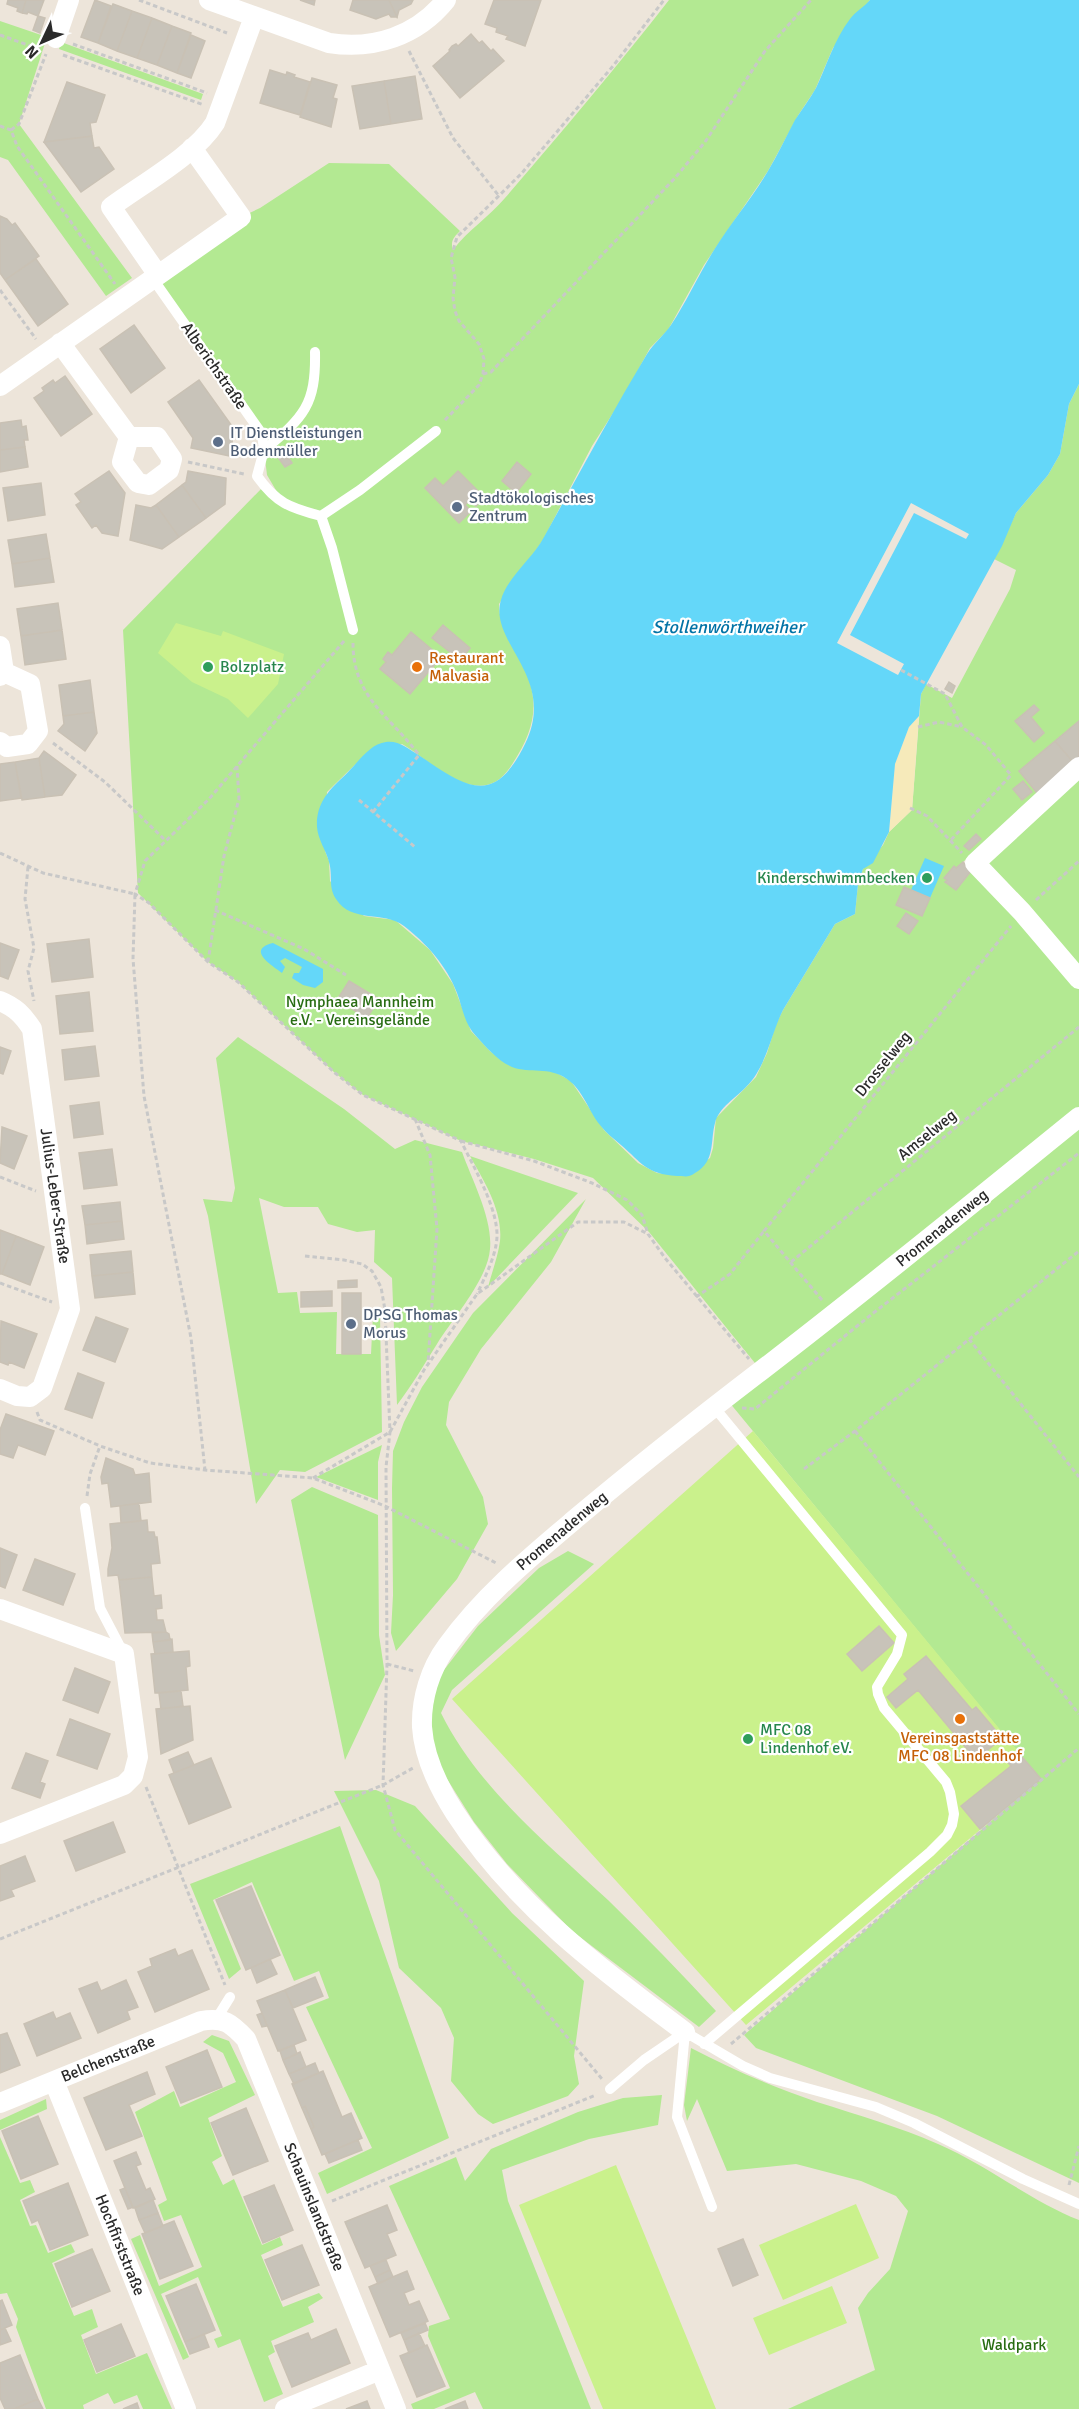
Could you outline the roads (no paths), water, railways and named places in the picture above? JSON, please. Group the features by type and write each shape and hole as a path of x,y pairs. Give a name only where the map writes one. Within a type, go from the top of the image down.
{"street":[{"path":"52,47 69,0"},
{"path":"209,0 329,43 347,46 381,43 402,35 429,18 446,0"},
{"name":"Alberichstraße","path":"156,277 111,207 208,134 254,17"},
{"path":"0,386 241,217 192,148"},
{"path":"53,348 129,437 157,437 172,459 169,470 149,485 138,483 122,462 129,437"},
{"path":"0,646 2,674 30,684 38,731 28,744 7,747 0,742"},
{"path":"1079,767 975,863 1022,912 1079,979"},
{"name":"Julius-Leber-Straße","path":"0,1001 11,1005 23,1015 32,1029 57,1199 70,1309 42,1388 30,1397 17,1396 0,1389"},
{"name":"Promenadenweg","path":"685,2032 604,1972 560,1933 517,1892 474,1841 446,1799 427,1759 422,1730 423,1702 431,1676 445,1648 513,1572 646,1459 836,1314 1079,1117"},
{"path":"0,1609 124,1653 137,1765 133,1776 124,1785 0,1834"},
{"name":"Belchenstraße","path":"0,2103 201,2021 217,2018"},
{"name":"Schauinslandstraße","path":"217,2018 234,2026 246,2039 396,2409"},
{"name":"Hochfirststraße","path":"54,2081 186,2409"},
{"path":"285,2409 380,2370"}],"lane":[{"name":"Alberichstraße","path":"156,277 262,434 264,450"},
{"path":"315,352 315,381 307,405 292,427 264,450 257,476 276,499 290,507 321,516 360,490 436,431"},
{"path":"321,516 332,548 353,630"},
{"path":"704,2044 930,1852 947,1835 954,1814 946,1782 894,1720 878,1694 877,1687 897,1654 902,1635 714,1407"},
{"path":"85,1508 100,1608 124,1653"},
{"path":"217,2018 230,1997"},
{"path":"685,2032 720,2054 770,2078 886,2110 1079,2204"},
{"path":"610,2089 644,2060 685,2032"},
{"path":"685,2032 677,2117 712,2207"}],"water":[{"name":"Stollenwörthweiher","path":"870,0 1079,0 1079,384 1069,404 1060,454 1048,475 1016,513 1002,546 921,694 919,716 909,727 895,764 889,832 873,863 863,869 858,884 855,914 835,924 783,1010 759,1070 717,1117 711,1150 706,1163 690,1176 667,1175 645,1166 607,1133 581,1094 567,1079 546,1071 512,1067 492,1053 469,1026 453,983 442,964 404,926 396,921 350,912 343,907 332,890 329,862 317,827 318,812 327,794 362,757 373,747 386,742 395,742 452,776 478,786 491,784 502,777 514,764 525,744 533,720 533,699 528,680 504,631 500,616 504,592 544,537 647,354 671,325 714,250 768,171 795,120 816,88 844,27 852,16"},
{"name":"Kinderschwimmbecken","path":"925,858 944,866 930,898 911,890"},
{"path":"273,943 323,969 323,982 315,988 303,985 292,978 294,973 299,973 302,967 285,958 280,961 285,967 282,973 273,966 261,954 261,950"}],"place":[{"name":"IT Dienstleistungen Bodenmüller","path":"218,442"},
{"name":"Stadtökologisches Zentrum","path":"457,507"},
{"name":"Bolzplatz","path":"208,667"},
{"name":"Restaurant Malvasia","path":"417,667"},
{"name":"Kinderschwimmbecken","path":"927,878"},
{"name":"DPSG Thomas Morus","path":"351,1324"},
{"name":"Vereinsgaststätte MFC 08 Lindenhof","path":"960,1719"},
{"name":"MFC 08 Lindenhof eV.","path":"748,1739"}],"park label":[{"name":"Nymphaea Mannheim e.V. - Vereinsgelände","path":"360,1011"},
{"name":"Waldpark","path":"1014,2345"}]}
